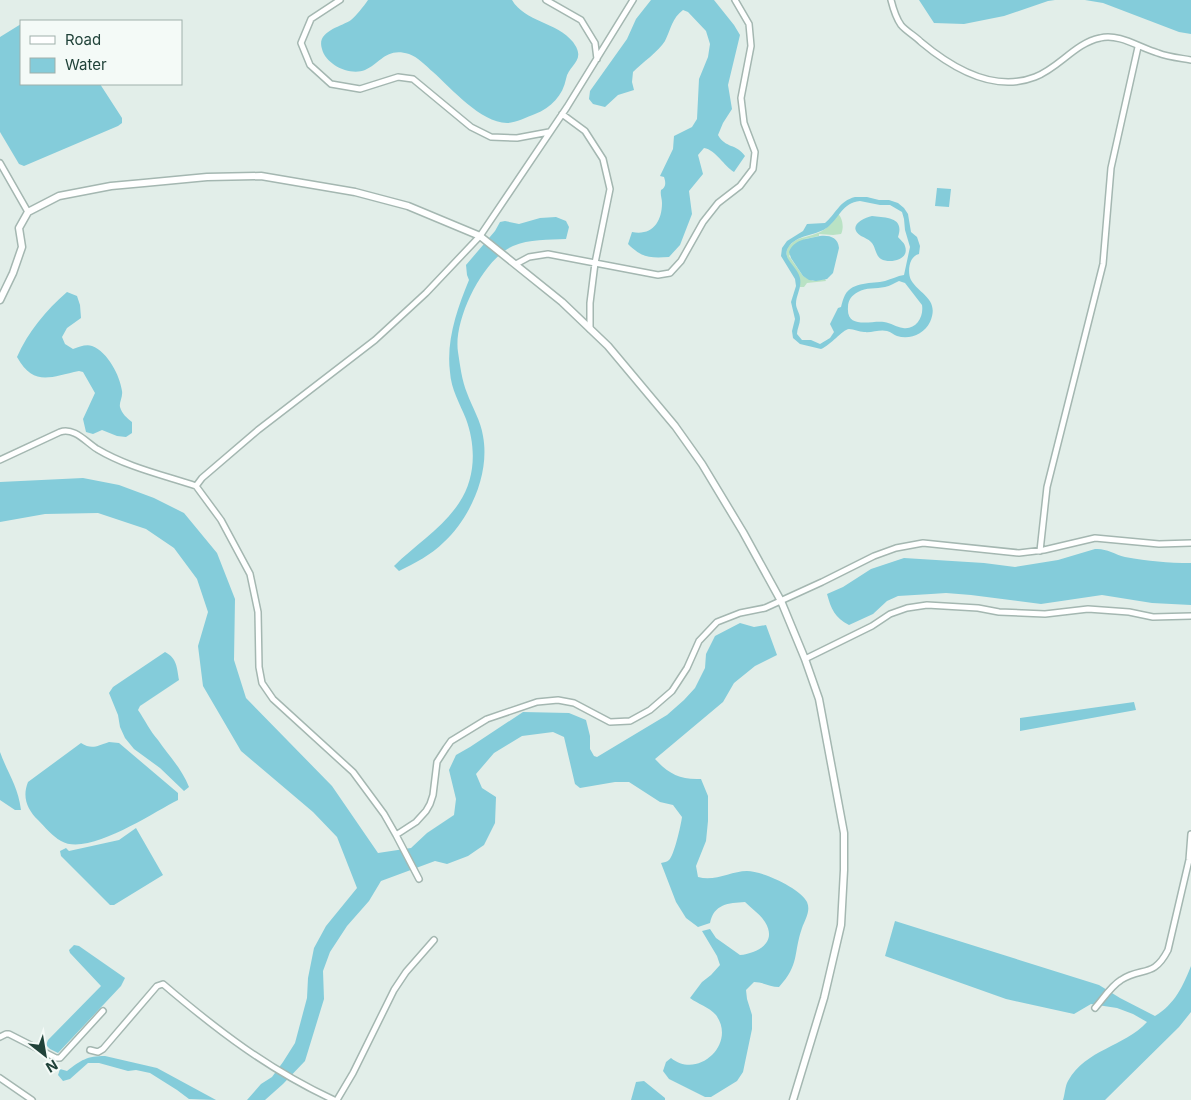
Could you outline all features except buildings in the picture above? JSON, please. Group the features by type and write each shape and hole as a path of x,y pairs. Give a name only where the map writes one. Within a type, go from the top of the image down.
{"street":[{"path":"340,0 311,19 301,43 310,65 331,84 360,89 398,77 413,79 471,128 491,137 517,138 549,132"},
{"path":"546,0 581,20 595,43 596,60"},
{"path":"196,486 202,478 258,430 375,340 426,293 480,236 562,114 633,0"},
{"path":"516,264 529,258 548,254 658,275 670,273 681,261 703,222 718,202 740,186 753,169 755,152 744,122 741,98 751,46 748,24 735,0"},
{"path":"892,0 894,12 901,24 934,52 974,76 999,82 1036,77 1099,38 1119,39 1159,54 1191,60"},
{"path":"1040,550 1047,487 1103,264 1111,168 1138,46"},
{"path":"562,114 585,131 604,159 610,189 595,263 590,303 590,329"},
{"path":"0,163 28,212"},
{"path":"0,300 22,247 19,228 28,212 59,196 111,186 207,177 261,176 355,192 408,206 480,236 562,302 608,346 675,426 702,464 743,532 781,601 805,658 819,699 844,832 841,925 824,998 793,1100"},
{"path":"0,460 60,432 70,431 117,460 196,486 221,520 250,574 258,612 259,667 262,683 273,700 354,772 384,814 419,879"},
{"path":"396,835 416,822 426,811 430,804 437,762 451,741 487,719 537,702 558,700 574,703 610,722 630,721 650,710 672,691 687,668 699,640 717,622 740,613 765,608 874,556 896,548 923,543 1019,553 1094,538 1159,544 1191,543"},
{"path":"805,658 864,630 890,614 907,608 927,605 1030,614 1062,613 1088,609 1114,610 1153,616 1191,616"},
{"path":"1095,1008 1112,988 1124,978 1151,970 1158,966 1164,958 1168,950 1183,889 1189,860 1191,834"},
{"path":"90,1050 98,1052 103,1049 160,984 218,1030 277,1070 335,1100 353,1072 394,990 406,972 434,940"},
{"path":"0,1037 9,1034 56,1058 60,1058 103,1012"},
{"path":"0,1078 32,1100"}],"green space":[{"path":"838,214 842,224 841,234 819,234 819,236 805,239 789,256 803,276 813,281 825,279 826,281 807,283 804,287 800,287 797,276 788,260 787,250 795,240 819,233 825,229"}],"water":[{"path":"368,0 512,0 525,13 566,35 577,48 578,58 568,74 559,96 551,105 517,121 507,123 497,121 467,104 422,62 409,54 401,52 389,54 365,70 353,72 339,68 328,60 322,49 321,43 323,38 331,30 351,20"},
{"path":"651,0 714,0 740,35 728,85 732,109 718,135 724,142 738,149 745,156 734,172 708,149 704,148 698,155 703,174 689,191 692,214 680,245 669,257 642,255 628,244 632,232 645,232 658,222 662,210 661,190 664,188 665,183 664,177 660,176 673,149 674,136 692,127 697,119 699,79 708,57 710,44 706,31 688,12 683,10 674,20 662,45 633,72 632,82 634,90 618,95 605,107 593,104 589,99 590,91 627,39 636,19"},
{"path":"919,0 1055,0 1004,16 964,24 934,23"},
{"path":"1085,0 1191,0 1191,34 1179,32 1103,3"},
{"path":"20,25 20,85 101,85 122,118 122,123 24,166 19,164 0,132 0,37"},
{"path":"937,188 951,189 949,207 935,206"},
{"path":"867,197 889,200 898,203 908,214 911,232 917,237 920,246 919,254 911,261 910,277 931,303 933,308 930,322 920,333 907,337 897,336 888,331 862,332 849,329 821,349 800,344 793,338 792,331 795,319 791,302 796,286 795,279 781,256 782,248 787,241 803,231 807,224 825,223 845,201","holes":["860,201 890,205 902,212 910,247 904,275 853,287 845,295 841,307 838,308 830,324 834,332 830,338 820,344 811,340 802,340 797,334 800,319 796,304 800,278 786,254 787,250 794,241 828,227 845,207","899,281 905,283 922,305 922,314 915,325 903,328 884,322 861,322 851,319 848,314 848,304 854,295 864,289 885,287"]},
{"path":"872,216 892,219 899,225 898,237 906,251 902,258 894,261 881,259 871,242 857,233 855,229 858,223"},
{"path":"556,217 566,221 569,227 566,239 539,240 513,246 502,253 491,264 472,292 460,324 458,352 464,383 482,430 484,465 481,479 470,507 454,532 434,551 399,571 394,566 445,521 459,503 469,483 473,462 472,440 452,384 449,360 454,325 460,302 469,280 466,265 495,231 500,222 505,221 519,224 540,218"},
{"path":"820,236 827,236 837,241 839,248 833,273 827,279 809,280 803,276 789,252 794,244"},
{"path":"67,292 77,296 81,318 67,328 62,337 65,344 73,349 87,345 98,349 112,365 119,378 122,391 120,407 123,414 132,422 132,433 126,437 117,436 102,430 93,434 86,432 83,419 95,393 83,372 79,371 44,378 30,373 17,357 26,339 38,322"},
{"path":"83,478 119,485 154,498 184,513 217,553 235,599 234,660 246,698 332,786 378,853 411,848 427,833 454,815 456,799 449,770 456,755 523,712 569,713 586,720 590,736 590,749 594,756 597,757 667,715 684,700 695,688 705,668 706,654 715,636 740,623 754,627 766,625 777,655 755,666 734,683 723,702 655,759 665,769 675,775 701,779 708,796 706,841 696,866 698,877 711,878 741,871 762,874 780,881 797,891 808,905 808,912 799,937 795,959 786,979 779,987 754,982 746,990 752,1015 752,1029 743,1072 737,1081 711,1097 705,1097 669,1079 663,1071 666,1062 671,1058 682,1064 692,1065 703,1062 712,1056 722,1037 721,1026 716,1015 690,998 702,982 720,965 717,956 702,931 710,929 716,938 740,955 753,952 764,946 769,936 765,922 745,902 733,903 718,908 710,923 698,927 686,918 676,902 661,863 669,860 673,853 682,817 673,805 660,802 629,782 615,782 580,788 575,784 564,737 553,732 522,736 494,753 476,774 482,788 496,797 495,823 484,845 468,856 447,864 435,861 381,881 369,901 347,926 330,952 323,971 324,999 305,1061 265,1100 247,1100 261,1084 272,1077 295,1043 307,998 308,978 314,948 326,926 357,888 337,837 313,812 241,751 203,686 198,646 208,612 197,579 174,548 146,529 98,513 45,514 0,522 0,482"},
{"path":"1095,549 1103,549 1125,557 1142,560 1191,563 1191,605 1152,603 1102,595 1041,604 946,593 898,596 887,601 873,614 849,625 834,612 827,594 843,587 871,569 904,558 1015,567 1058,560"},
{"path":"165,652 174,660 179,680 140,706 138,710 152,733 183,774 189,787 184,791 160,768 134,749 125,738 109,693 113,687"},
{"path":"1134,702 1136,710 1020,731 1020,718"},
{"path":"109,742 119,743 178,793 178,800 137,823 103,838 87,843 73,844 61,841 34,816 28,807 25,793 28,782 81,743 92,747"},
{"path":"0,752 15,787 21,810 15,810 0,800"},
{"path":"136,828 163,875 114,905 110,905 61,856 60,851 66,848 69,851 119,840"},
{"path":"895,921 1099,985 1155,1016 1173,1000 1191,966 1191,1012 1179,1027 1105,1100 1063,1100 1066,1085 1076,1070 1095,1055 1127,1037 1147,1022 1117,1008 1091,1004 1074,1014 1006,999 885,956"},
{"path":"74,945 79,946 125,978 121,986 58,1053 46,1045 48,1040 101,986 70,953 69,950"},
{"path":"105,1056 157,1068 216,1100 189,1099 150,1073 136,1070 128,1071 99,1063 88,1063 70,1079 63,1081 58,1075 60,1069 67,1071 84,1059"},
{"path":"644,1081 665,1100 631,1100 636,1082"}]}
